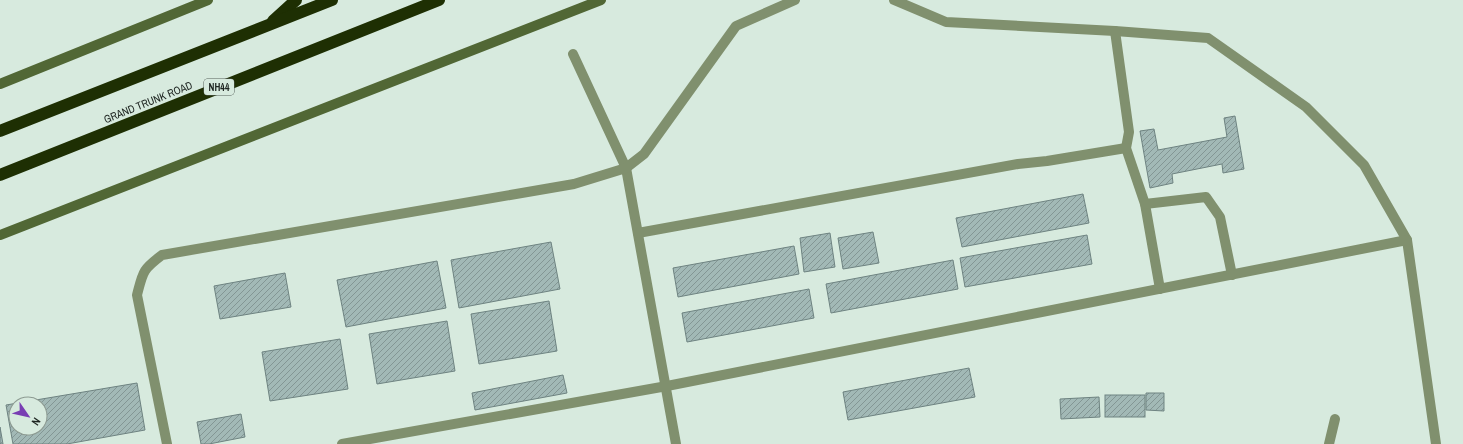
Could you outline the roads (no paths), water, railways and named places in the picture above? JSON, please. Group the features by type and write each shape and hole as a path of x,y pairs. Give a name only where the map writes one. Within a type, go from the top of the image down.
{"highway":[{"path":"268,25 296,0"},
{"path":"0,131 332,0"},
{"name":"GRAND TRUNK ROAD","path":"0,175 439,0"}],"street":[{"path":"0,84 208,0"},
{"path":"0,235 601,0"},
{"path":"167,444 137,295 142,274 147,266 162,255 574,184 626,168 644,154 736,26 795,0"},
{"path":"894,0 946,22 1115,31 1208,38 1306,107 1364,165 1407,240 1436,444"},
{"path":"1115,31 1129,132 1126,148 1145,204 1160,289"},
{"path":"573,54 626,168 667,386 676,444"},
{"path":"638,233 1018,164 1047,161 1126,148"},
{"path":"1145,204 1206,197 1220,217 1232,275"},
{"path":"342,444 667,386 1407,240"},
{"path":"1329,444 1335,419"}]}
